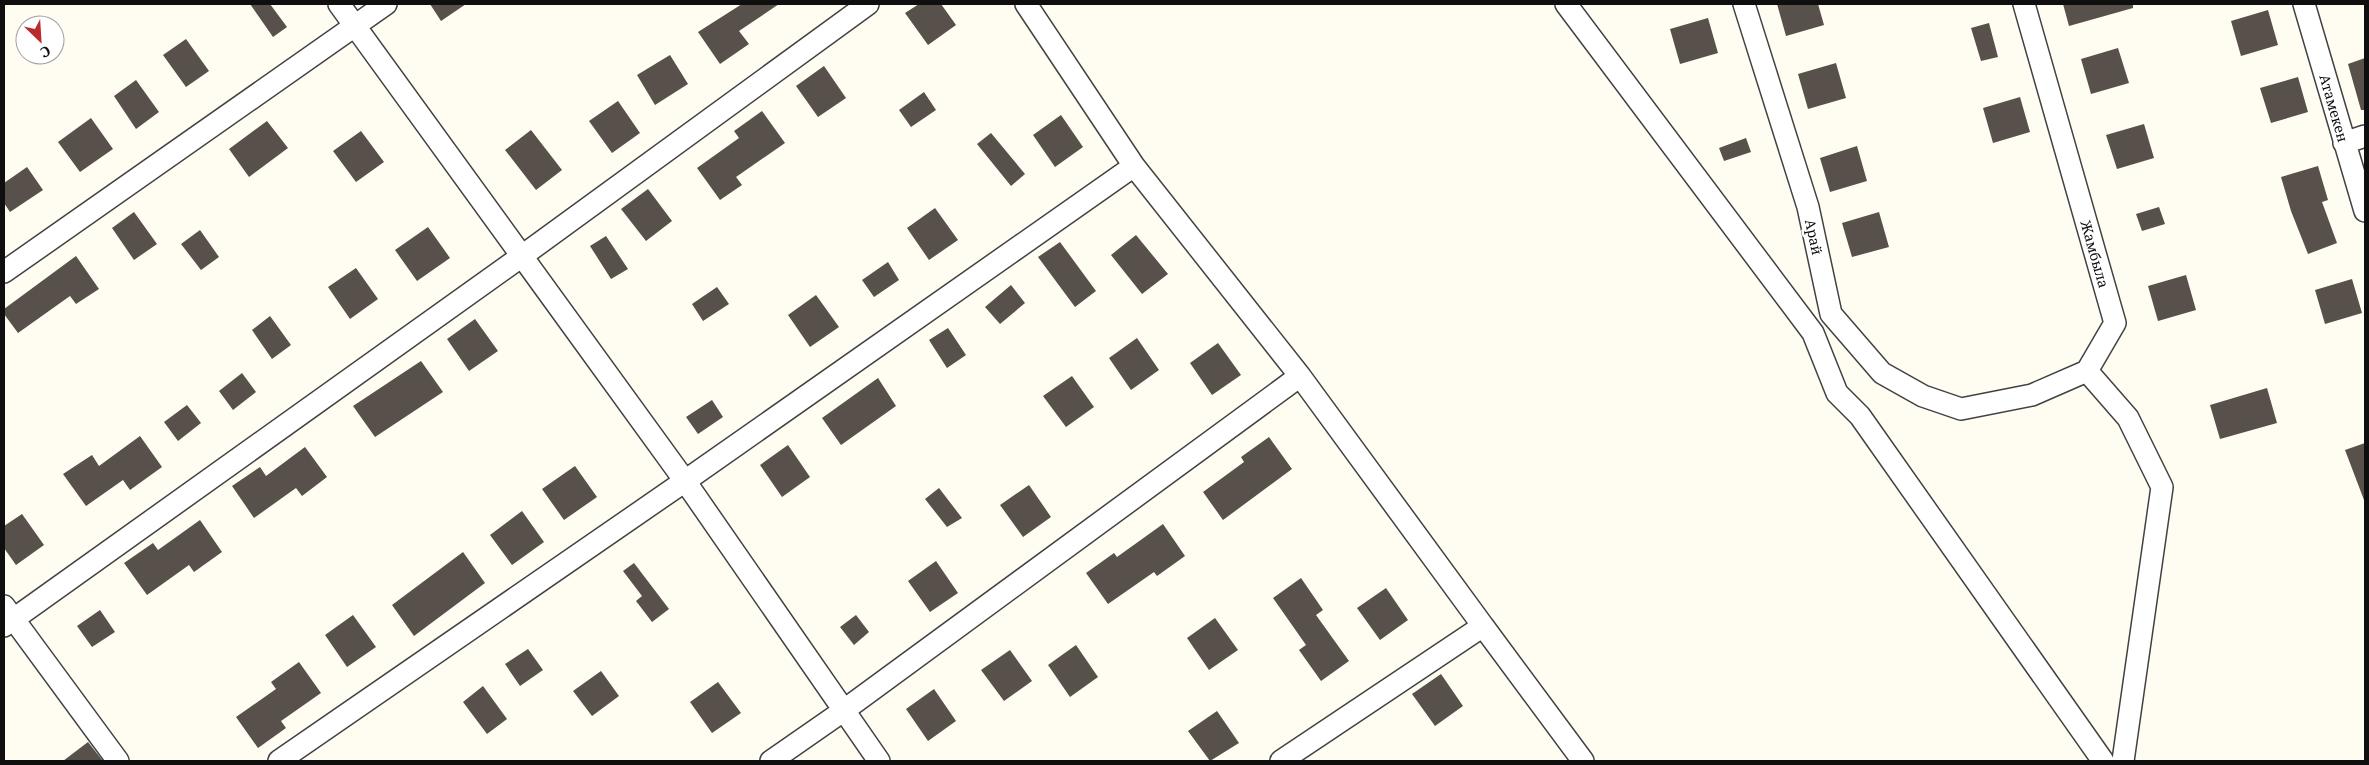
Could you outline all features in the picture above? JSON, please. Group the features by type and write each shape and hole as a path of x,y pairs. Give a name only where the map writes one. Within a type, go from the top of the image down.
{"street":[{"path":"339,4 685,481 879,761"},
{"path":"4,272 356,27 386,4"},
{"path":"118,761 7,617 522,256 868,4"},
{"path":"1026,4 1134,166 1300,376 1583,761"},
{"path":"1566,4 1813,334 1837,393 1860,416 2103,761"},
{"name":"Арай","path":"1744,4 1808,207 1831,314 1882,373 1923,396 1961,408 2032,395 2087,371"},
{"name":"Жамбыла","path":"2024,4 2115,323 2087,371"},
{"name":"Атамекен","path":"2304,4 2365,211"},
{"path":"2344,143 2365,136"},
{"path":"279,761 685,481 1134,166"},
{"path":"2087,371 2128,418 2162,487 2122,761"},
{"path":"771,761 843,711 1300,376"},
{"path":"1281,761 1483,626"}],"building":[{"path":"250,4 270,4 287,27 273,37"},
{"path":"430,4 466,4 441,21"},
{"path":"742,4 779,4 739,31 749,44 720,64 698,32"},
{"path":"919,4 941,4 956,25 928,45 905,13"},
{"path":"1777,4 1818,4 1824,25 1786,36"},
{"path":"2063,4 2133,4 2133,8 2069,26"},
{"path":"2268,10 2278,45 2241,56 2231,21"},
{"path":"1708,18 1718,53 1680,64 1670,29"},
{"path":"1989,23 1998,57 1981,61 1971,28"},
{"path":"186,39 209,71 186,87 163,55"},
{"path":"2118,48 2129,83 2091,94 2081,59"},
{"path":"670,55 688,84 655,105 637,75"},
{"path":"2365,58 2365,110 2361,110 2348,64"},
{"path":"1836,63 1846,98 1808,109 1798,74"},
{"path":"824,66 846,98 818,117 796,86"},
{"path":"2298,77 2308,112 2271,123 2260,88"},
{"path":"136,80 159,112 136,129 114,96"},
{"path":"924,92 936,110 911,127 899,110"},
{"path":"2020,97 2030,132 1993,143 1983,108"},
{"path":"618,101 640,133 612,153 589,121"},
{"path":"762,111 785,143 736,177 742,185 720,200 697,168 739,138 734,131"},
{"path":"1061,115 1083,147 1055,167 1033,135"},
{"path":"91,118 113,149 80,172 58,142"},
{"path":"267,121 288,148 249,177 229,149"},
{"path":"2144,124 2154,158 2117,169 2106,135"},
{"path":"531,130 562,170 536,190 505,150"},
{"path":"361,131 384,162 356,182 333,151"},
{"path":"991,133 1025,174 1011,186 977,144"},
{"path":"1746,138 1751,152 1724,161 1719,148"},
{"path":"1857,146 1867,181 1830,192 1820,158"},
{"path":"2318,166 2328,200 2322,202 2337,243 2308,254 2291,211 2281,177"},
{"path":"27,167 43,190 10,212 4,203 4,183"},
{"path":"648,189 672,221 646,241 621,209"},
{"path":"2159,207 2165,224 2142,231 2136,214"},
{"path":"935,208 958,240 929,260 907,228"},
{"path":"134,212 157,244 134,260 112,228"},
{"path":"1879,212 1889,247 1852,257 1842,223"},
{"path":"428,227 450,258 417,281 395,250"},
{"path":"200,230 219,257 201,270 181,244"},
{"path":"1136,235 1168,274 1142,294 1111,255"},
{"path":"606,236 628,269 611,279 590,246"},
{"path":"1060,242 1096,291 1075,307 1038,257"},
{"path":"76,256 99,289 76,304 70,296 18,333 4,314 4,309"},
{"path":"888,262 899,280 874,297 862,280"},
{"path":"356,268 378,299 350,319 328,287"},
{"path":"2186,275 2196,310 2158,321 2148,286"},
{"path":"2352,279 2362,313 2325,324 2315,290"},
{"path":"1011,285 1025,303 1000,324 985,307"},
{"path":"717,287 729,304 703,321 692,304"},
{"path":"816,295 839,327 810,347 788,315"},
{"path":"270,316 291,345 272,359 252,330"},
{"path":"475,319 498,351 469,371 447,339"},
{"path":"948,328 966,355 947,368 929,340"},
{"path":"1137,338 1159,370 1131,390 1109,358"},
{"path":"1218,343 1241,375 1212,395 1190,363"},
{"path":"421,361 443,392 375,437 353,406"},
{"path":"242,373 256,392 233,410 219,391"},
{"path":"1072,376 1094,407 1066,427 1043,396"},
{"path":"878,378 896,406 841,445 822,418"},
{"path":"2267,388 2277,423 2220,439 2210,405"},
{"path":"712,400 723,417 698,434 686,417"},
{"path":"187,405 201,423 178,441 164,422"},
{"path":"140,436 162,467 130,490 123,480 86,506 63,474 92,455 99,466"},
{"path":"1269,437 1292,469 1223,520 1203,492 1244,462 1241,457"},
{"path":"2365,443 2365,500 2364,500 2345,450"},
{"path":"788,445 810,477 782,497 760,465"},
{"path":"305,447 327,477 302,496 296,488 254,518 232,486 260,467 266,476"},
{"path":"575,466 597,497 564,520 542,489"},
{"path":"1029,485 1051,517 1023,537 1000,505"},
{"path":"939,488 962,518 947,527 925,499"},
{"path":"522,511 544,542 512,565 490,535"},
{"path":"22,514 44,545 16,565 4,548 4,526"},
{"path":"200,520 222,552 194,572 189,565 147,595 124,563 153,543 158,550"},
{"path":"1163,524 1185,556 1157,576 1154,572 1108,604 1086,573 1114,553 1117,557"},
{"path":"463,552 485,583 414,636 392,605"},
{"path":"936,561 958,593 930,612 908,581"},
{"path":"634,563 669,609 652,622 636,601 642,596 623,571"},
{"path":"1301,578 1323,610 1316,615 1349,661 1321,681 1299,650 1306,645 1273,598"},
{"path":"1386,588 1408,620 1380,640 1357,608"},
{"path":"100,610 115,632 92,647 77,626"},
{"path":"353,615 376,647 347,667 325,635"},
{"path":"856,615 869,632 854,645 840,627"},
{"path":"1215,618 1238,650 1209,670 1187,638"},
{"path":"1076,645 1098,677 1070,697 1048,665"},
{"path":"528,649 543,670 520,686 505,664"},
{"path":"1010,650 1032,681 1004,701 981,670"},
{"path":"299,662 321,693 281,721 286,728 258,748 236,717 276,689 271,682"},
{"path":"601,671 619,696 592,716 573,691"},
{"path":"1441,674 1463,706 1435,726 1412,694"},
{"path":"718,682 741,713 712,733 690,702"},
{"path":"483,686 507,719 487,734 463,702"},
{"path":"934,689 956,721 928,741 906,709"},
{"path":"1217,711 1239,743 1210,761 1188,731"},
{"path":"88,742 103,761 63,761"}]}
